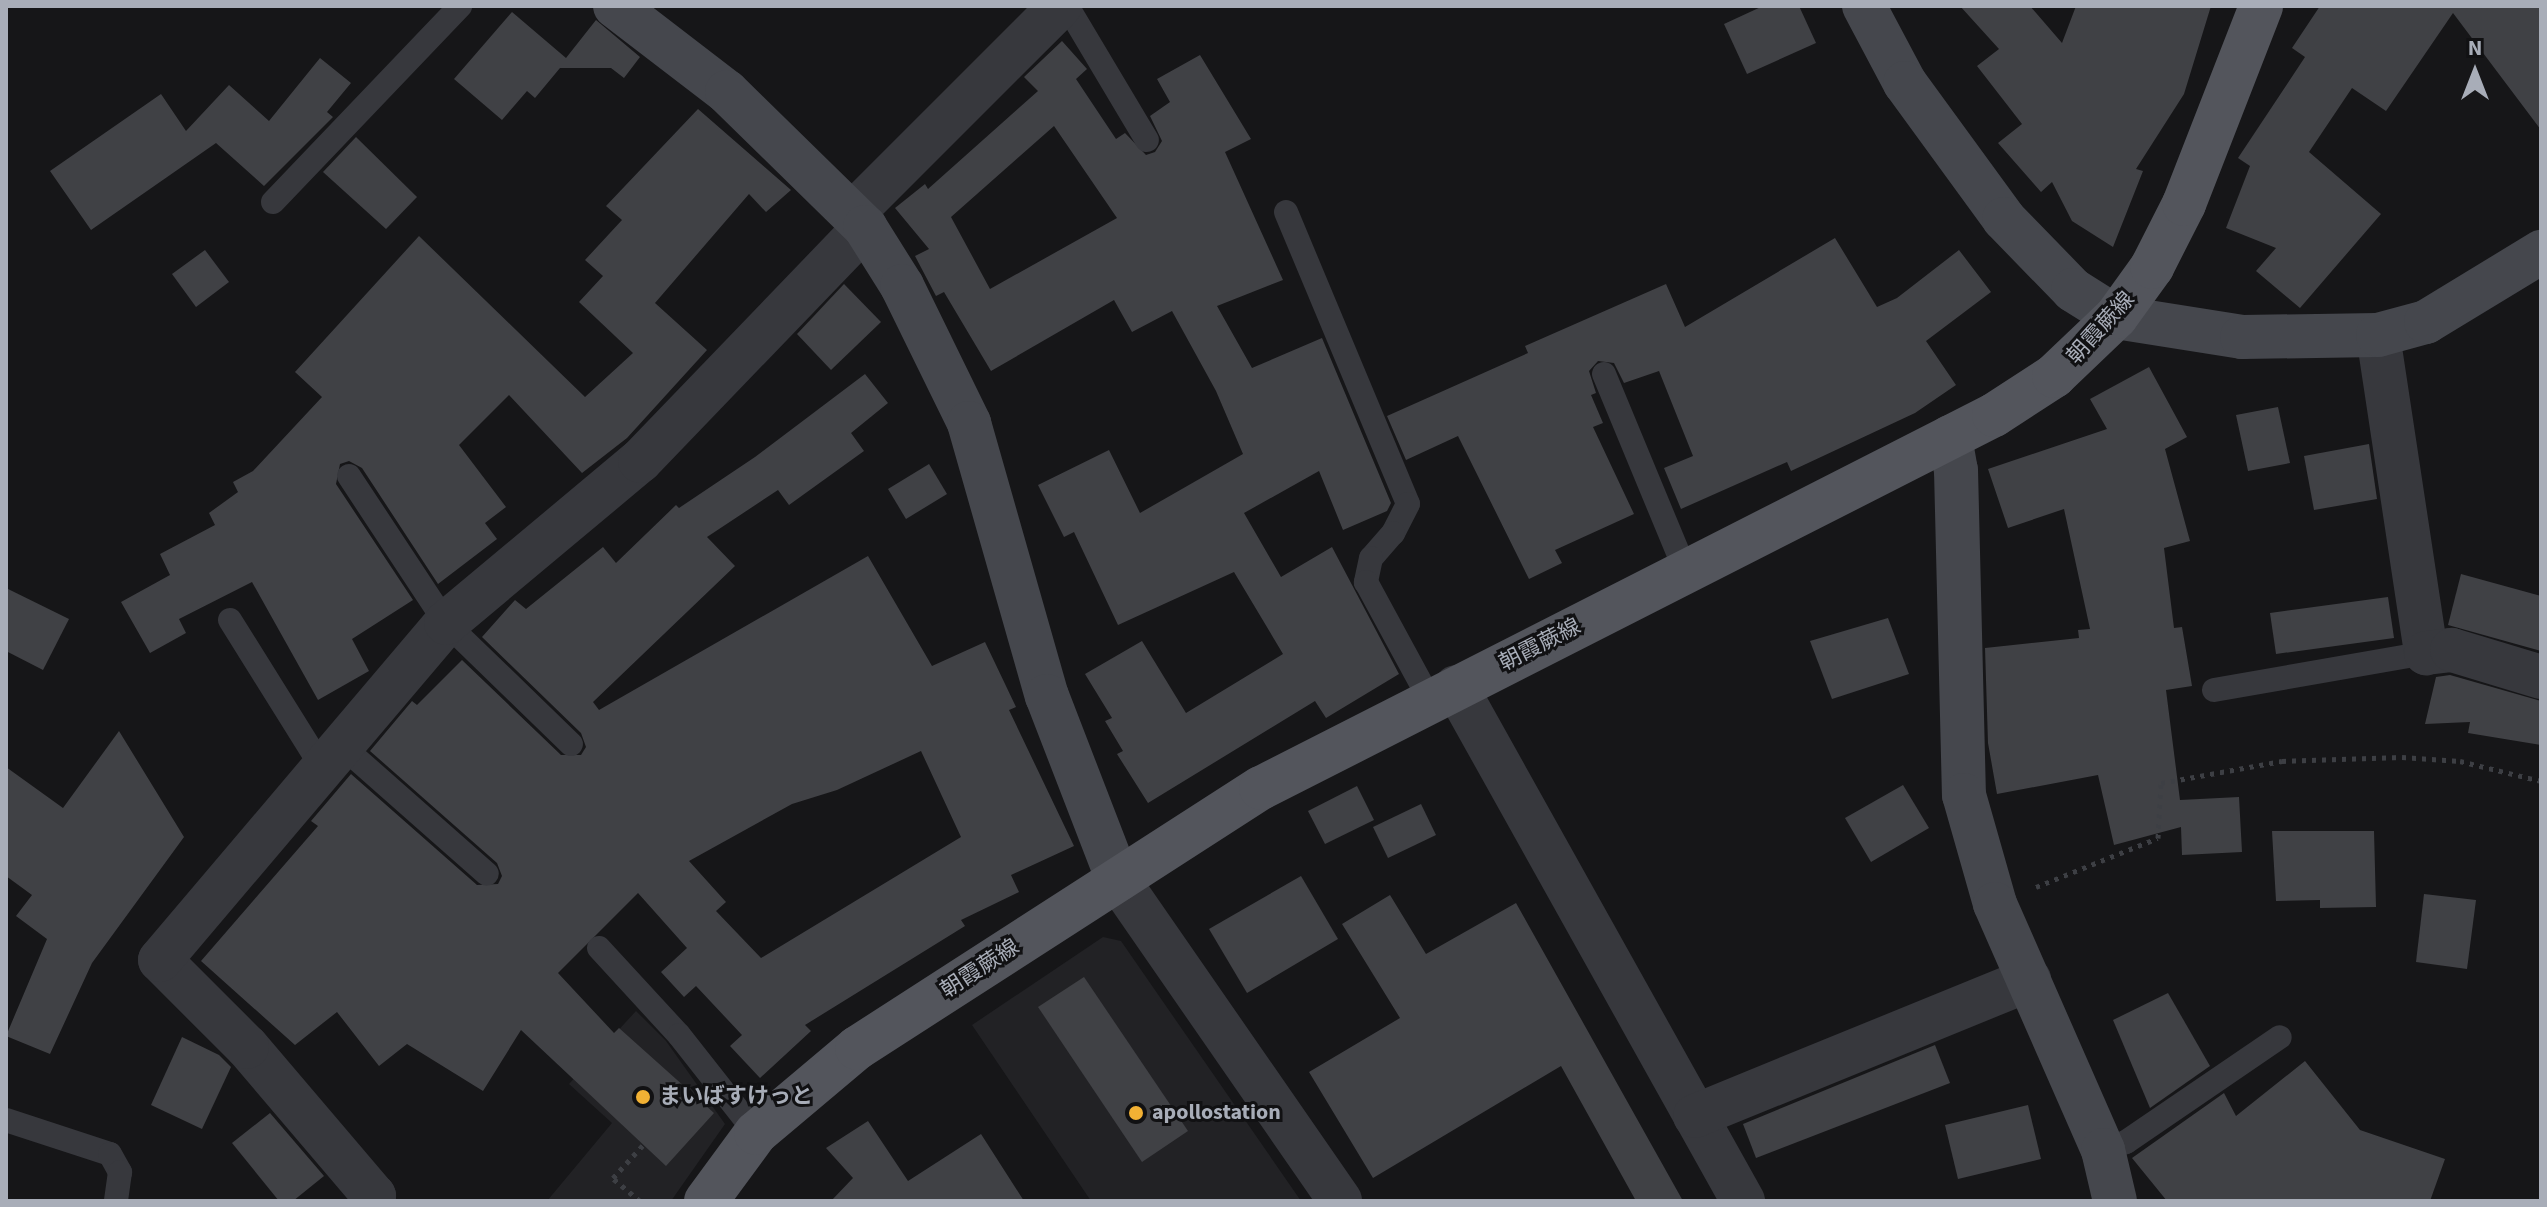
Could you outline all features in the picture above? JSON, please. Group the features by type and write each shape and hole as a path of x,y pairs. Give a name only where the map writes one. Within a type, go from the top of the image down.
{"main road":[{"name":"朝霞蕨線","path":"706,1201 756,1133 857,1048 1261,788 1950,437 2028,396 2075,361 2116,317 2152,267 2184,204 2261,6"}],"street":[{"path":"615,6 727,92 859,221 935,345 969,423 1047,696 1118,880 1340,1201"},
{"path":"371,1201 374,1196 247,1047 160,960 446,623 640,461 1060,6"},
{"path":"1864,6 1905,83 2004,219 2073,290 2116,317 2242,337 2378,335 2426,322 2541,252"},
{"path":"2378,335 2426,653 2452,650 2541,677"},
{"path":"1950,437 1956,470 1964,795 1995,904 2103,1150 2115,1201"},
{"path":"1443,694 1743,1201"},
{"path":"1695,1116 2029,980"}],"lane":[{"path":"273,202 460,6"},
{"path":"1067,6 1147,140"},
{"path":"1286,212 1408,504 1393,533 1371,558 1366,582 1443,694"},
{"path":"1604,374 1686,572"},
{"path":"349,476 446,623 571,744"},
{"path":"230,620 332,758 487,874"},
{"path":"2214,690 2426,653"},
{"path":"599,948 679,1035 756,1133"},
{"path":"2103,1150 2126,1142 2280,1037"},
{"path":"6,1120 110,1154 120,1172 116,1201"}],"path":[{"path":"1995,904 2158,838 2161,783 2282,761 2402,757 2460,761 2541,781"},
{"path":"640,1201 613,1178 643,1145"}],"shaded area":[{"name":"apollostation","path":"1103,937 1121,941 1301,1201 1091,1201 972,1025"},
{"path":"636,1011 666,1041 725,1124 671,1201 547,1201 612,1123 569,1084"}],"building":[{"path":"1763,6 1799,6 1816,43 1747,74 1724,24"},
{"path":"1960,6 2030,6 2062,43 2076,6 2211,6 2184,94 2136,169 2143,171 2113,247 2072,221 2052,182 2041,192 1998,143 2022,124 1977,66 1999,49"},
{"path":"2320,6 2541,6 2541,130 2453,13 2386,111 2352,88 2309,152 2381,214 2300,308 2256,271 2276,248 2226,228 2250,166 2238,158 2305,57 2292,48"},
{"path":"512,12 566,58 596,20 640,57 624,78 611,68 560,68 535,98 527,91 502,120 454,79"},
{"path":"1062,41 1087,69 1076,79 1116,139 1125,133 1146,155 1155,152 1162,141 1150,116 1170,102 1157,79 1200,55 1251,139 1225,152 1283,280 1217,306 1252,368 1322,338 1391,503 1387,511 1343,530 1319,471 1244,513 1281,577 1332,547 1399,674 1326,718 1315,701 1148,803 1117,754 1123,751 1105,721 1112,718 1085,674 1142,641 1186,713 1283,654 1234,572 1118,625 1074,532 1064,537 1038,485 1109,450 1140,513 1243,454 1216,391 1172,311 1132,332 1114,300 991,371 944,292 936,296 915,256 929,249 895,208 925,184 928,189 1038,91 1024,77","holes":["1054,126 1117,218 990,289 951,217"]},
{"path":"320,58 351,83 327,112 333,117 264,186 216,143 91,230 50,171 161,94 186,131 229,85 269,121"},
{"path":"698,109 791,190 766,212 749,194 655,303 707,350 627,438 582,473 509,395 459,445 506,507 485,523 497,539 438,584 362,468 349,461 340,464 336,484 413,600 352,639 369,671 318,700 252,582 179,619 186,633 150,653 121,602 170,575 160,554 215,525 209,513 238,492 233,482 253,471 322,397 295,372 419,236 585,397 633,353 579,302 603,276 585,260 622,220 606,206"},
{"path":"356,137 417,197 386,229 323,172"},
{"path":"1835,238 1877,307 1897,298 1959,250 1991,292 1926,341 1956,385 1915,413 1791,471 1787,462 1681,509 1664,468 1693,456 1659,371 1624,383 1614,363 1598,361 1589,371 1596,393 1591,395 1603,423 1593,427 1634,514 1555,550 1562,563 1529,579 1458,436 1406,460 1387,416 1528,353 1525,346 1666,284 1685,327"},
{"path":"205,250 229,282 196,307 172,274"},
{"path":"844,284 881,322 831,370 797,334"},
{"path":"2149,367 2187,437 2165,449 2190,541 2164,548 2174,628 2182,627 2192,686 2166,690 2180,800 2239,797 2242,852 2182,855 2181,827 2114,845 2098,775 1997,794 1988,743 1985,648 2079,638 2078,630 2090,629 2064,509 2008,528 1988,469 2107,429 2090,399"},
{"path":"865,374 888,403 851,433 864,451 789,505 778,490 707,537 735,566 593,702 599,710 868,556 932,666 985,642 1016,707 1009,710 1074,846 1011,875 1019,892 961,920 965,926 805,1025 811,1031 760,1078 730,1046 742,1035 696,986 684,997 661,972 687,948 638,893 558,973 614,1033 619,1028 714,1113 666,1166 521,1030 483,1091 407,1044 379,1066 337,1012 295,1045 201,961 318,826 311,821 351,774 477,885 498,884 502,876 497,863 370,751 412,701 417,705 462,660 561,755 581,755 586,747 581,733 482,637 515,600 526,609 603,547 616,563 676,505 679,508 755,457","holes":["921,751 961,837 761,958 716,911 726,902 689,861 792,804 837,790"]},
{"path":"2278,407 2290,463 2248,471 2236,415"},
{"path":"2369,444 2377,499 2314,510 2304,456"},
{"path":"929,464 947,494 906,519 888,489"},
{"path":"2461,574 2541,596 2541,651 2448,625"},
{"path":"6,588 69,619 43,670 6,651"},
{"path":"2388,597 2394,638 2276,654 2270,613"},
{"path":"1888,618 1909,674 1832,699 1810,641"},
{"path":"2450,675 2541,701 2541,745 2468,733 2470,722 2425,724 2436,677"},
{"path":"119,731 184,837 92,963 50,1054 6,1036 47,939 16,916 32,895 6,876 6,767 63,808"},
{"path":"1903,785 1929,828 1871,862 1845,818"},
{"path":"1357,786 1374,820 1325,844 1308,811"},
{"path":"1421,804 1436,835 1388,858 1373,827"},
{"path":"2272,831 2374,831 2376,907 2320,908 2320,900 2276,901"},
{"path":"1301,876 1338,939 1247,993 1209,929"},
{"path":"2424,894 2476,900 2467,969 2416,962"},
{"path":"1390,895 1426,954 1516,903 1683,1201 1636,1201 1561,1066 1373,1178 1309,1072 1400,1018 1342,924"},
{"path":"1084,977 1188,1131 1142,1162 1038,1007"},
{"path":"2168,993 2210,1066 2150,1108 2113,1020"},
{"path":"182,1037 219,1055 231,1067 202,1129 151,1105"},
{"path":"1935,1045 1950,1083 1756,1158 1743,1124"},
{"path":"2305,1061 2360,1130 2445,1159 2430,1201 2167,1201 2132,1158 2224,1093 2236,1116"},
{"path":"2028,1105 2041,1159 1958,1179 1945,1125"},
{"path":"270,1113 324,1176 293,1201 279,1201 232,1143"},
{"path":"868,1121 908,1181 981,1134 1024,1201 831,1201 853,1178 826,1148"}],"place":[{"name":"まいばすけっと","path":"643,1097"},
{"name":"apollostation","path":"1136,1113"}]}
